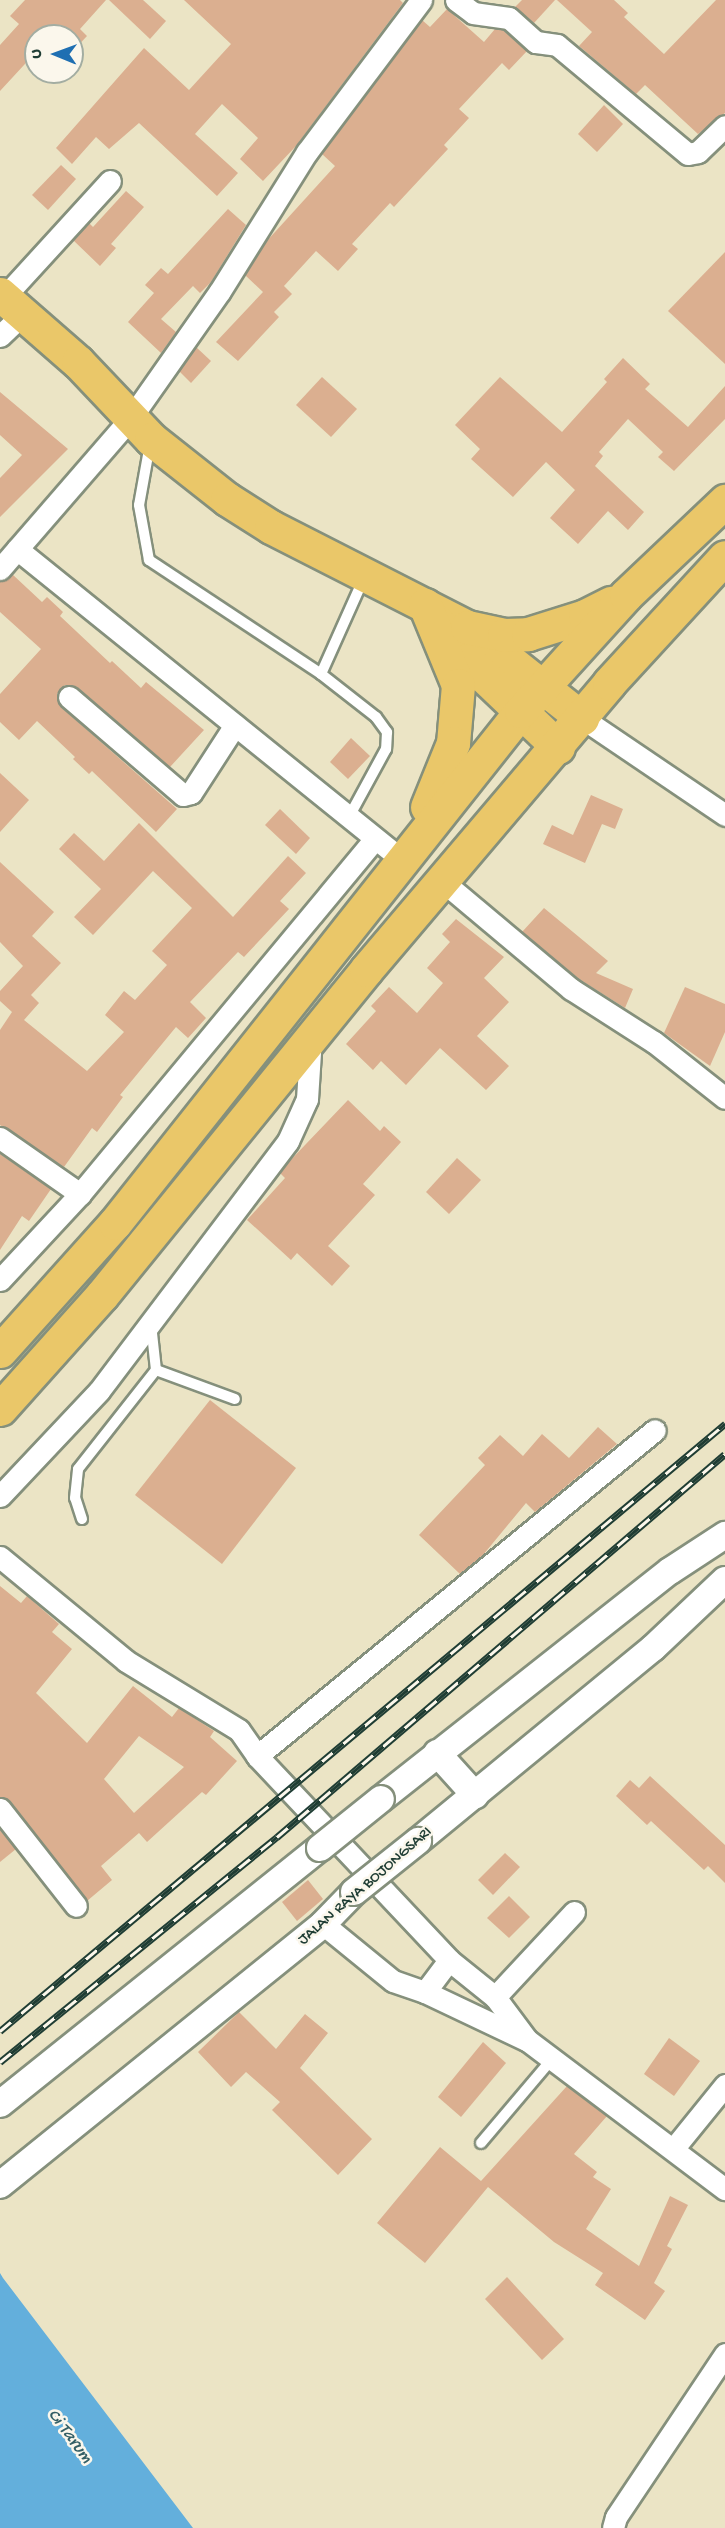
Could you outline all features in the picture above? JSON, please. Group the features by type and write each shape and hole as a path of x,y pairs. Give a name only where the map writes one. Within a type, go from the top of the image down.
{"main road":[{"path":"9,301 78,362 141,429 253,516 467,627 582,718"},
{"path":"0,1351 116,1223 521,711 626,595 725,501"},
{"path":"0,1409 102,1295 311,1037 441,880 558,747 609,682 725,557"},
{"path":"467,627 504,635 528,634 585,616 626,595"},
{"path":"425,605 467,660 558,747"},
{"path":"402,860 443,772 457,715 458,685 425,605"}],"street":[{"path":"0,569 17,549 141,429 220,291 308,152 421,0"},
{"path":"456,0 473,13 509,18 536,42 557,45 688,154 698,152 725,126"},
{"path":"0,336 9,301 110,181"},
{"path":"17,549 402,860"},
{"path":"69,697 183,795 191,793 235,725"},
{"path":"582,718 725,815"},
{"path":"0,1280 80,1194 375,839"},
{"path":"441,880 571,990 654,1042 725,1098"},
{"path":"0,1496 99,1391 288,1141 307,1099 311,1037"},
{"path":"0,1138 80,1194"},
{"path":"257,1756 655,1430"},
{"path":"0,2104 437,1753 670,1571 725,1535"},
{"path":"0,1557 126,1661 239,1730 257,1756 449,1960 495,1997 527,2040"},
{"name":"JALAN RAYA BOJONGSARI","path":"0,2185 323,1924 354,1892 653,1648 725,1580"},
{"path":"437,1753 475,1795"},
{"path":"0,1809 76,1906"},
{"path":"495,1997 574,1912"},
{"path":"323,1924 393,1981 425,1992 527,2040 674,2148 725,2189"},
{"path":"425,1992 449,1960"},
{"path":"674,2148 725,2085"},
{"path":"613,2528 616,2517 725,2354"}],"lane":[{"path":"141,429 140,505 149,560 321,674 376,717 387,732 386,749 349,817"},
{"path":"321,674 365,576"},
{"path":"82,1519 75,1498 78,1468 156,1370 151,1324"},
{"path":"156,1370 235,1399"},
{"path":"481,2143 552,2059"}],"water":[{"name":"Ci Tarum","path":"0,2273 3,2278 193,2528 0,2528"}],"building":[{"path":"25,0 106,0 84,25 24,24 24,65 0,91 0,45 19,24 10,16"},
{"path":"109,0 143,0 166,21 150,39"},
{"path":"184,0 400,0 403,3 296,146 263,181 240,159 258,138 222,104 195,134 238,173 217,196 139,123 109,149 96,137 72,164 56,148 144,48 189,90 231,44"},
{"path":"522,0 555,0 534,23 515,7"},
{"path":"557,0 614,0 628,13 624,17 664,54 716,0 725,0 725,113 698,134 645,85 636,94 579,46 592,32"},
{"path":"447,9 484,42 495,29 503,30 527,51 509,70 502,63 459,109 469,118 444,145 448,149 394,207 390,203 352,244 358,249 338,271 316,251 284,286 292,294 274,312 279,317 238,361 216,342 263,292 245,275 265,243 335,166 322,154 422,20 430,27"},
{"path":"604,105 623,124 597,152 578,134"},
{"path":"61,165 76,179 48,210 32,195"},
{"path":"126,191 144,207 111,244 116,248 100,266 73,240 89,223 93,227"},
{"path":"228,209 246,225 211,282 200,293 193,286 161,319 176,332 161,353 128,322 154,293 145,285 161,268 168,274"},
{"path":"725,252 725,364 668,311"},
{"path":"196,347 211,361 191,383 179,371"},
{"path":"623,358 650,384 645,389 688,427 725,386 725,419 674,471 658,457 663,452 628,419 599,452 603,456 595,466 644,512 628,530 608,511 578,544 550,518 575,490 546,462 513,497 471,459 480,449 455,425 500,377 562,432 607,382 604,379"},
{"path":"322,377 357,409 331,437 296,405"},
{"path":"0,392 68,449 0,517 0,478 22,455 0,435"},
{"path":"12,574 42,602 47,597 63,612 60,616 110,663 112,661 141,688 146,682 204,730 170,767 77,687 65,685 57,694 61,707 177,809 156,832 92,771 89,774 73,759 75,757 37,721 19,740 0,722 0,694 41,649 0,612 0,581"},
{"path":"351,738 370,756 348,779 330,762"},
{"path":"0,773 29,800 0,832"},
{"path":"591,795 623,809 615,829 602,824 585,863 543,844 552,825 573,835"},
{"path":"280,809 310,838 296,854 265,825"},
{"path":"139,823 233,917 288,856 306,873 280,901 289,909 244,957 238,952 190,1002 206,1018 188,1038 176,1027 120,1095 123,1097 97,1132 92,1128 64,1167 0,1125 0,1030 12,1012 0,1001 0,991 23,966 0,942 0,862 54,912 32,936 61,963 31,995 39,1003 24,1020 87,1071 124,1032 105,1015 124,991 135,1000 167,965 152,951 192,908 153,871 93,935 74,917 101,889 59,849 74,833 104,861"},
{"path":"544,908 608,961 596,973 633,989 625,1008 579,979 522,932"},
{"path":"456,919 504,957 484,978 509,1002 477,1036 509,1066 486,1090 440,1048 406,1085 381,1061 373,1070 346,1044 376,1011 371,1006 389,987 417,1013 443,983 427,968 450,942 442,934"},
{"path":"685,987 725,1004 725,1032 710,1066 664,1033"},
{"path":"348,1100 380,1131 384,1126 401,1142 363,1184 375,1195 328,1246 350,1266 332,1286 297,1253 291,1260 247,1220 285,1178 280,1173 284,1167"},
{"path":"0,1154 51,1189 29,1221 22,1216 0,1250"},
{"path":"457,1158 481,1180 449,1214 426,1192"},
{"path":"210,1400 296,1468 222,1564 135,1495"},
{"path":"598,1427 617,1444 535,1512 526,1503 483,1555 460,1574 419,1535 485,1465 478,1458 500,1435 523,1456 542,1434 569,1458"},
{"path":"0,1586 21,1603 27,1596 59,1624 52,1632 72,1649 36,1693 87,1743 133,1686 172,1717 179,1708 214,1731 210,1737 237,1761 206,1795 202,1792 147,1842 139,1833 101,1866 112,1880 87,1901 10,1801 0,1797","holes":["139,1736 184,1767 134,1813 104,1779"]},
{"path":"650,1776 725,1845 725,1883 708,1866 704,1870 651,1821 647,1825 616,1796 630,1780 639,1788"},
{"path":"0,1830 16,1849 0,1862"},
{"path":"505,1853 520,1867 493,1895 478,1880"},
{"path":"308,1880 323,1899 297,1921 282,1902"},
{"path":"509,1896 530,1917 509,1938 487,1918"},
{"path":"239,2012 276,2049 305,2014 328,2033 300,2068 372,2139 338,2175 272,2110 280,2102 246,2072 231,2087 198,2052"},
{"path":"669,2038 700,2061 674,2096 644,2074"},
{"path":"483,2042 506,2063 461,2117 438,2097"},
{"path":"567,2086 607,2116 574,2154 597,2172 593,2177 611,2189 586,2229 639,2266 670,2196 688,2205 667,2246 672,2249 654,2283 665,2291 645,2320 595,2285 603,2273 554,2242 488,2187 425,2263 377,2223 440,2147 481,2181"},
{"path":"507,2277 564,2339 542,2360 485,2299"}],"railway":[{"path":"0,2031 725,1424"},
{"path":"0,2062 277,1837 725,1454"}]}
